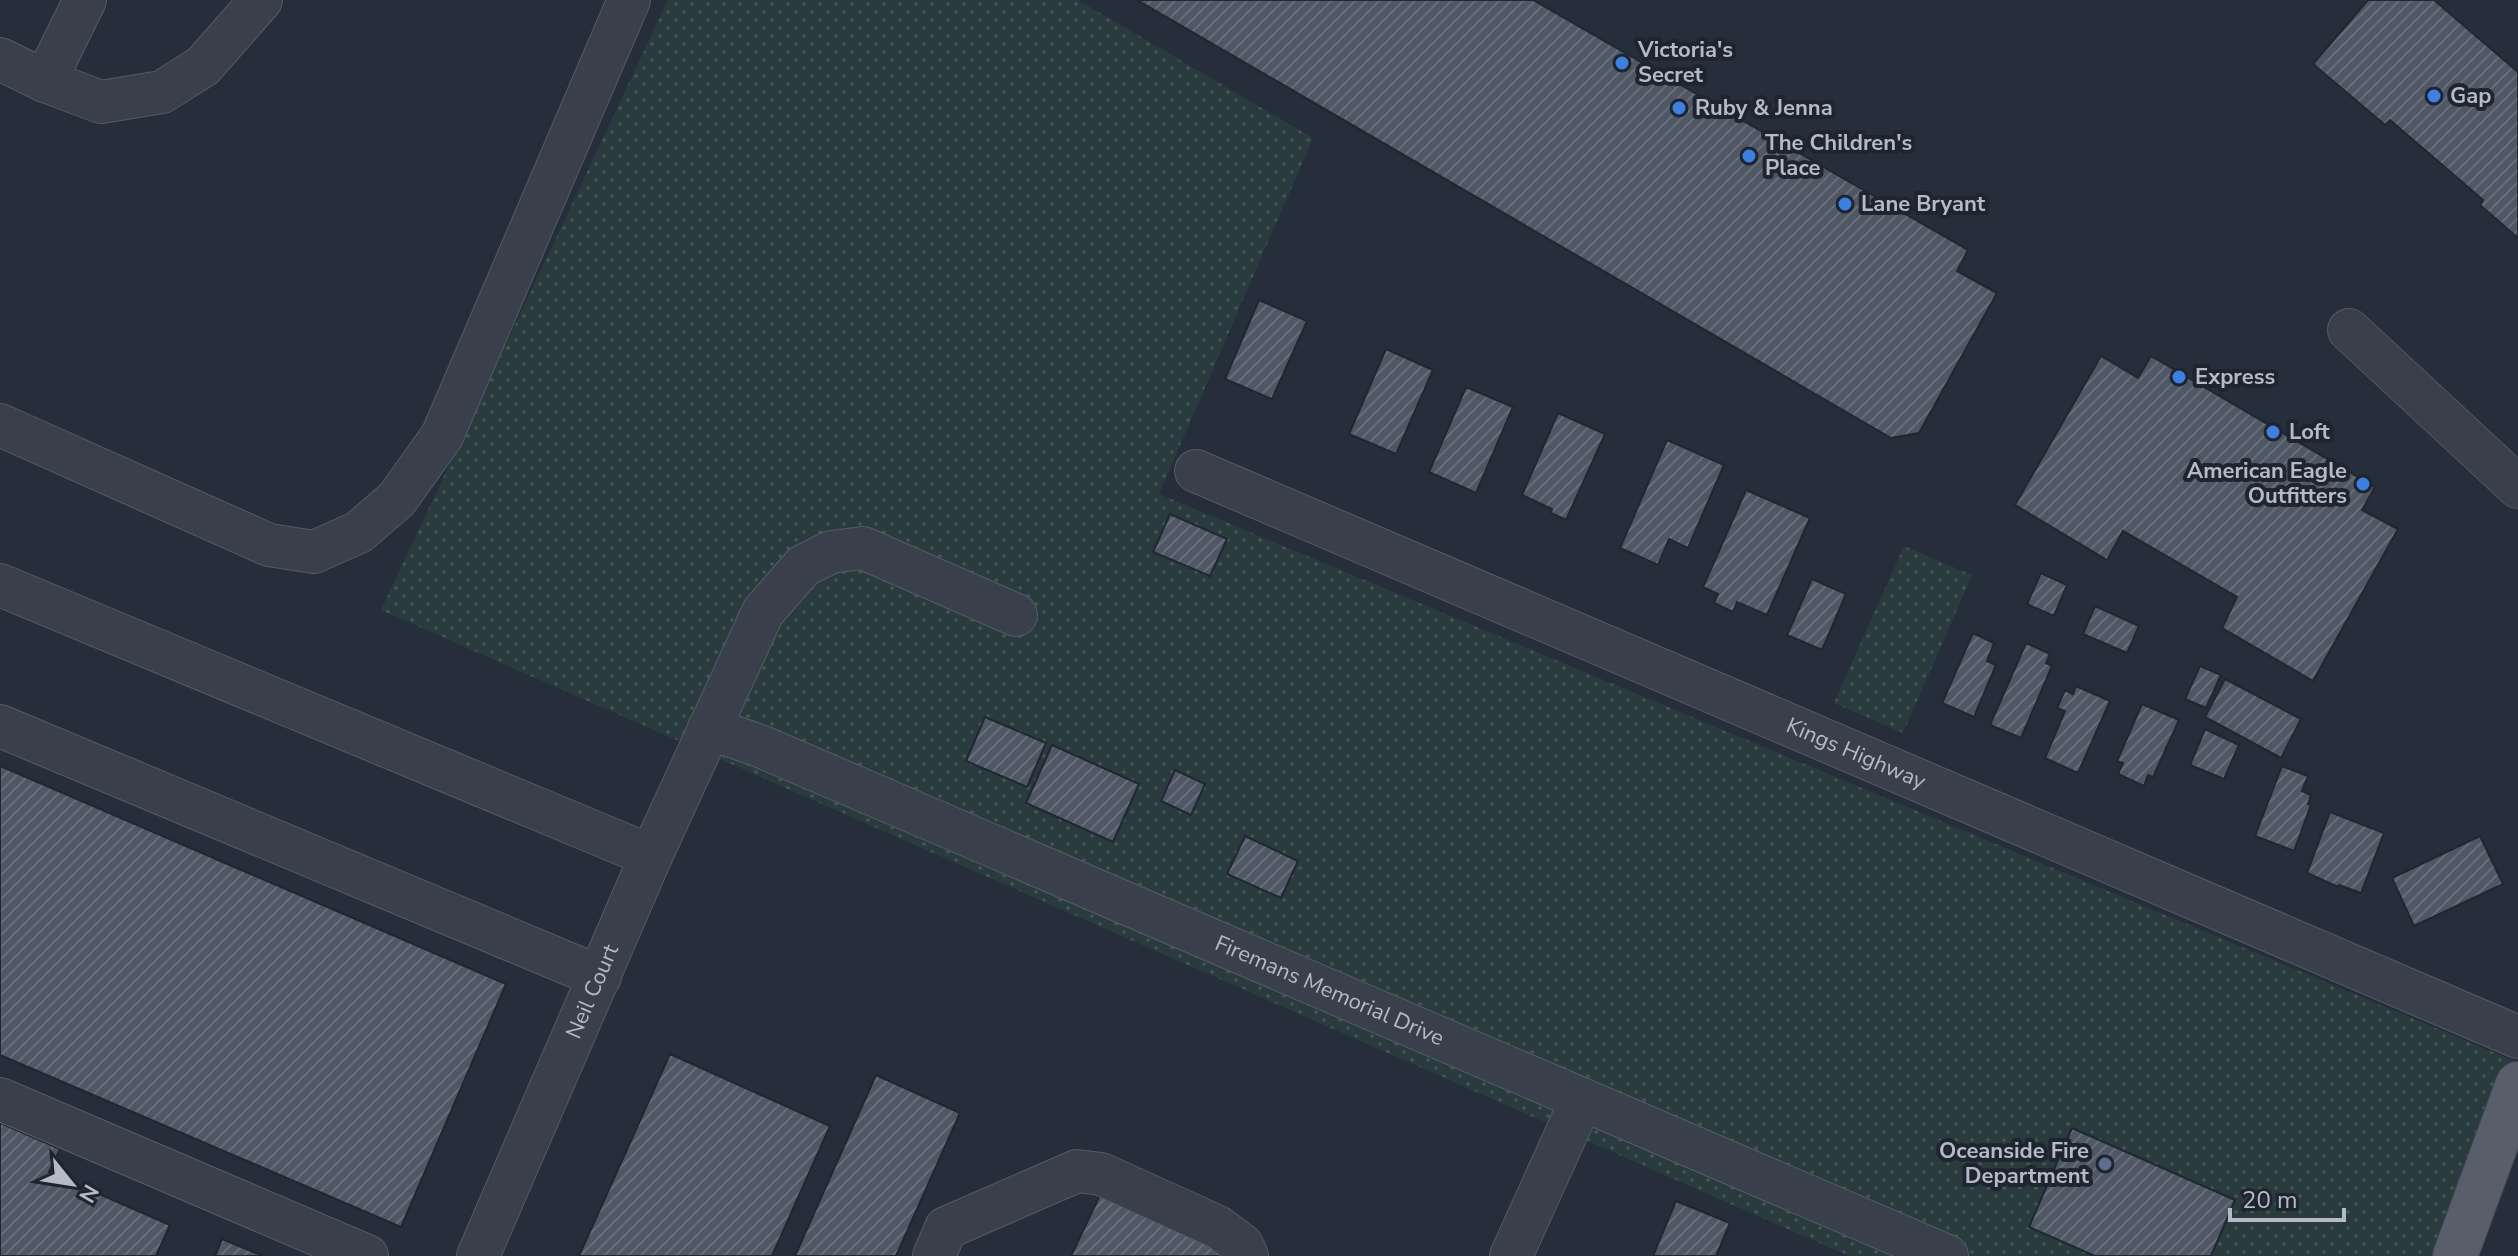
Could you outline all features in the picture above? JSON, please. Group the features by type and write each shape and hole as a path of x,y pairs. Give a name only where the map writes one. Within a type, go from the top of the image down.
{"main road":[{"path":"2455,1256 2518,1084"}],"street":[{"path":"45,81 85,0"},
{"path":"0,59 45,81 101,102 162,92 203,66 261,0"},
{"path":"0,425 269,545 314,552 359,532 397,499 442,436 629,0"},
{"path":"2349,330 2518,487"},
{"name":"Kings Highway","path":"1196,471 2518,1037"},
{"name":"Neil Court","path":"478,1256 651,856 763,612 803,566 831,552 863,548 1016,615"},
{"path":"0,585 651,856"},
{"path":"0,726 600,977"},
{"name":"Firemans Memorial Drive","path":"709,728 775,752 1947,1256"},
{"path":"0,1099 367,1256"},
{"path":"1511,1256 1582,1099"},
{"path":"934,1256 946,1228 1077,1171 1101,1174 1218,1227 1242,1245 1247,1256"}],"shaded area":[{"path":"668,0 1078,0 1313,138 1159,494 2517,1062 2447,1256 1849,1256 381,610"},
{"path":"1904,546 1972,575 1903,733 1834,703"}],"building":[{"path":"1137,0 1533,0 1968,250 1957,271 1997,293 1919,433 1891,438"},
{"name":"Gap","path":"2368,0 2434,0 2518,72 2518,238 2480,205 2483,200 2390,120 2385,125 2313,64"},
{"path":"1259,300 1307,321 1272,399 1225,379"},
{"path":"1386,349 1433,370 1396,454 1349,434"},
{"path":"2101,356 2138,378 2151,356 2375,487 2362,510 2398,529 2313,681 2222,628 2237,597 2123,531 2107,560 2015,505"},
{"path":"1466,387 1513,407 1476,493 1429,472"},
{"path":"1558,413 1605,434 1566,520 1551,513 1552,509 1522,495"},
{"path":"1667,440 1724,465 1688,548 1669,539 1658,565 1620,548"},
{"path":"1746,490 1810,518 1767,615 1737,602 1733,612 1714,603 1718,594 1703,587"},
{"path":"1170,514 1227,539 1210,576 1153,552"},
{"path":"2041,573 2067,585 2054,616 2027,604"},
{"path":"1812,579 1846,594 1822,650 1787,635"},
{"path":"2095,606 2139,626 2127,653 2083,634"},
{"path":"1973,633 1994,643 1987,661 1996,665 1974,717 1942,703"},
{"path":"2026,643 2050,654 2046,663 2052,666 2021,738 1990,725"},
{"path":"2200,666 2221,675 2206,708 2185,699"},
{"path":"2225,679 2301,719 2281,758 2205,717"},
{"path":"2076,686 2110,701 2078,773 2045,758 2065,711 2057,708 2065,690 2073,694"},
{"path":"2142,704 2179,720 2153,777 2148,775 2144,786 2118,774 2123,763 2117,761"},
{"path":"985,717 1046,743 1027,787 966,761"},
{"path":"2205,729 2239,745 2224,779 2190,765"},
{"path":"1052,745 1139,784 1113,842 1026,803"},
{"path":"0,766 506,984 401,1227 0,1055"},
{"path":"2282,766 2308,776 2302,791 2311,795 2308,804 2311,805 2294,851 2255,836"},
{"path":"1175,770 1205,784 1191,815 1161,801"},
{"path":"2330,812 2384,833 2361,893 2307,873"},
{"path":"1245,836 1298,861 1281,898 1227,874"},
{"path":"2480,836 2503,884 2414,926 2392,878"},
{"path":"670,1054 830,1126 772,1256 579,1256"},
{"path":"876,1075 960,1113 896,1256 795,1256"},
{"path":"0,1123 60,1149 49,1172 170,1225 156,1256 0,1256"},
{"name":"Oceanside Fire Department","path":"2072,1128 2235,1200 2211,1256 2095,1256 2029,1227"},
{"path":"1102,1191 1227,1250 1224,1256 1071,1256"},
{"path":"1676,1201 1730,1223 1716,1256 1653,1256"},
{"path":"222,1239 263,1256 215,1256"}],"place":[{"name":"Victoria's Secret","path":"1622,63"},
{"name":"Gap","path":"2434,96"},
{"name":"Ruby & Jenna","path":"1679,108"},
{"name":"The Children's Place","path":"1749,156"},
{"name":"Lane Bryant","path":"1845,204"},
{"name":"Express","path":"2179,377"},
{"name":"Loft","path":"2273,432"},
{"name":"American Eagle Outfitters","path":"2363,484"},
{"name":"Oceanside Fire Department","path":"2105,1164"}]}
